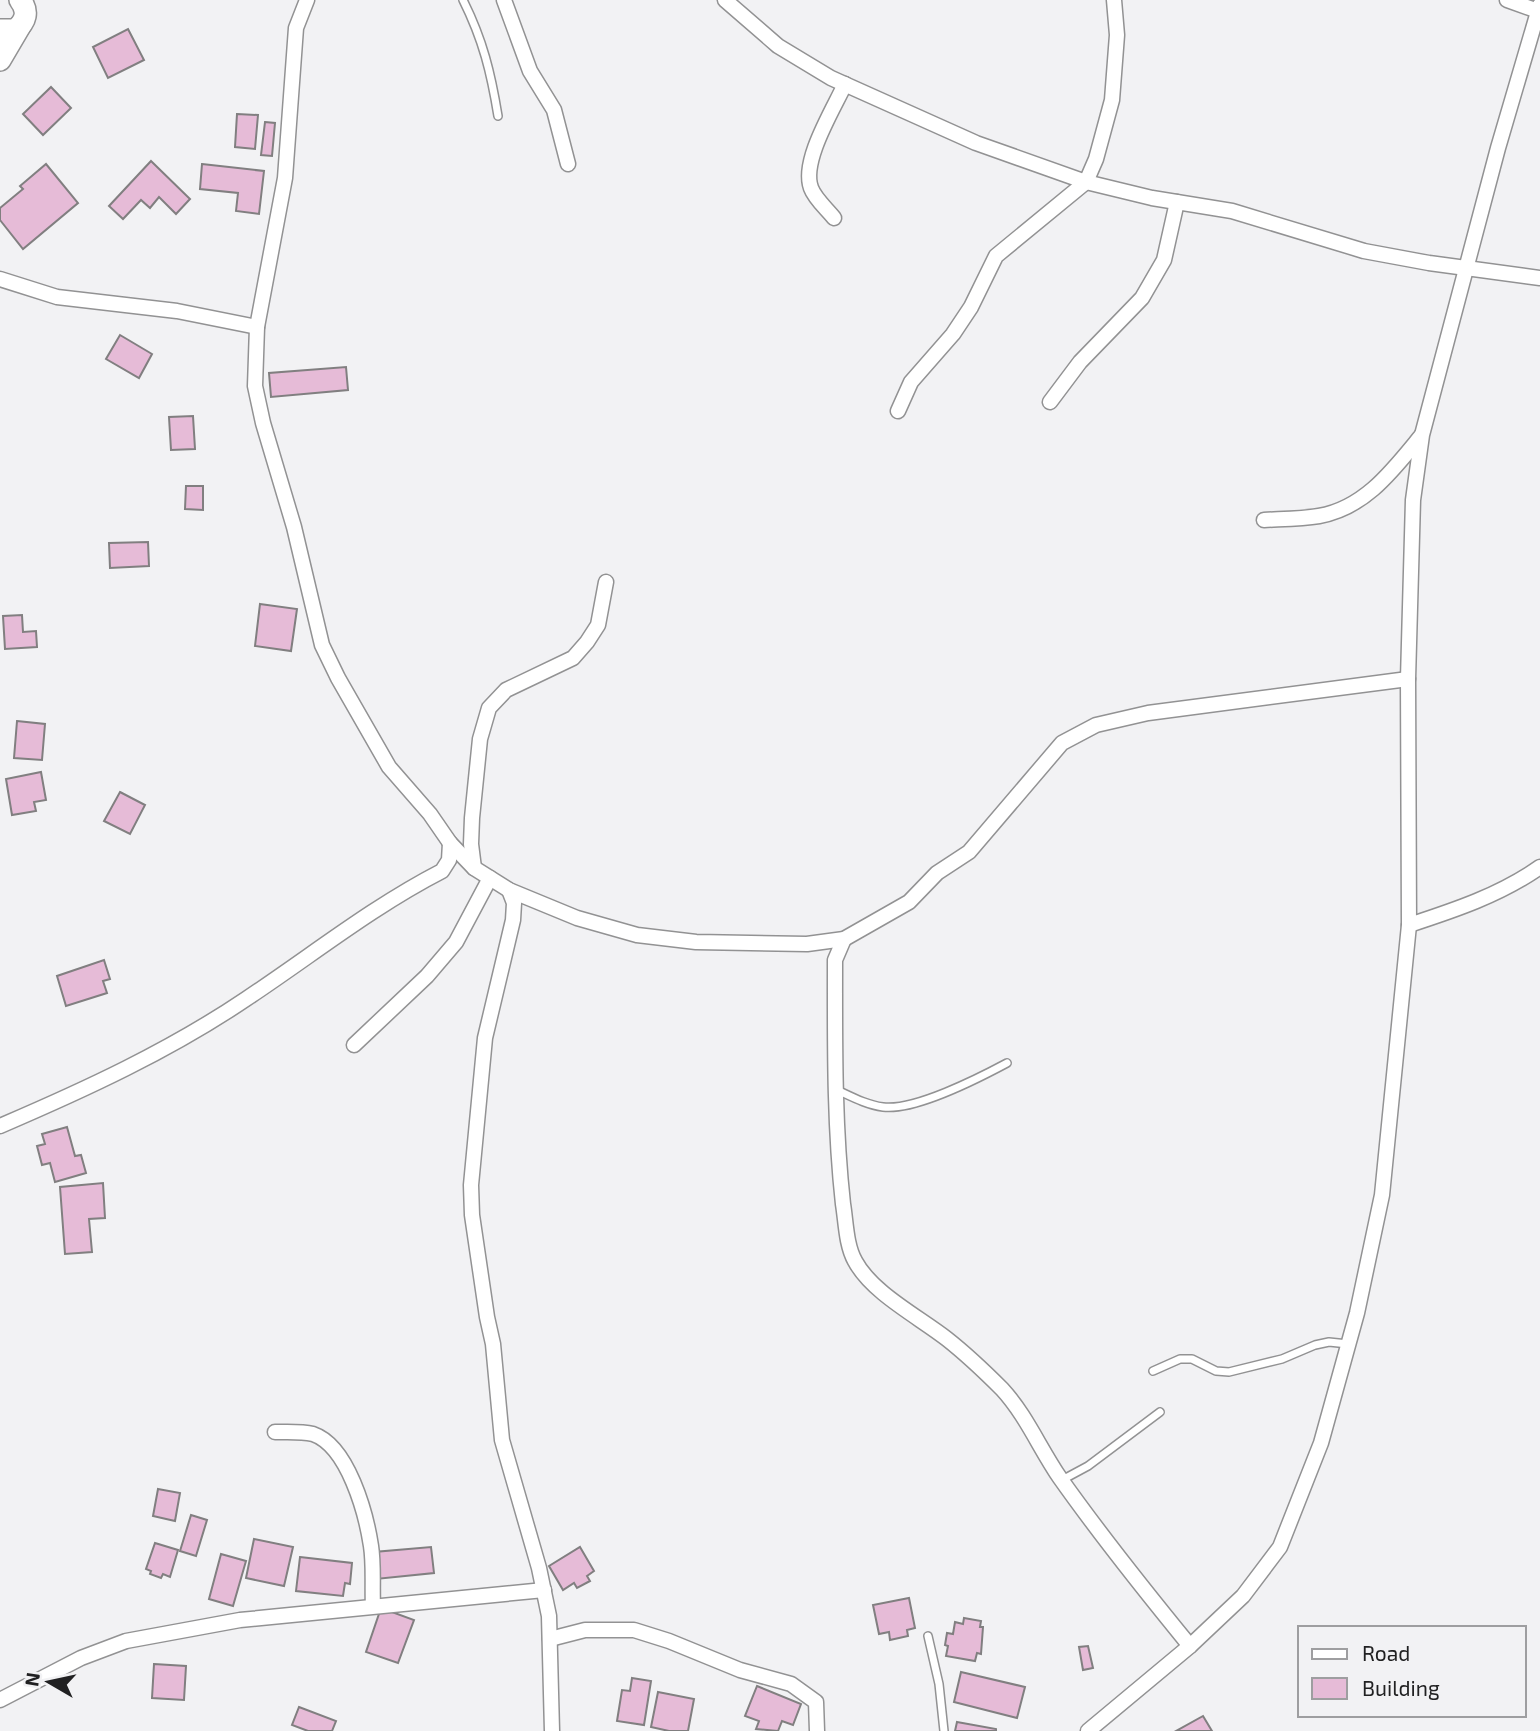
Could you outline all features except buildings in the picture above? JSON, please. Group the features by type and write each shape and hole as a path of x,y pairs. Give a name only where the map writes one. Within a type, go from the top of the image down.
{"main road":[{"path":"0,60 16,19 35,0"}],"street":[{"path":"307,0 296,28 285,178 257,327 255,386 263,423 295,527 322,645 338,678 389,767 430,814 450,843 474,867 509,890 577,918 637,935 696,942 807,944 844,939 909,902 937,873 969,852 1062,743 1096,725 1148,713 1408,679"},
{"path":"504,0 530,71 554,110 568,164"},
{"path":"725,0 778,46 845,84 976,143 1086,183 1232,211 1364,251 1540,278"},
{"path":"898,411 911,382 953,334 971,307 996,256 1086,183 1096,159 1112,100 1117,35 1114,0"},
{"path":"1088,1731 1190,1646 1243,1596 1280,1547 1321,1443 1348,1344 1382,1195 1409,925 1408,679 1413,500 1422,435 1539,8 1507,0"},
{"path":"834,218 811,190 807,174 816,147 845,84"},
{"path":"1050,402 1080,362 1142,298 1164,260 1177,202"},
{"path":"0,279 57,297 177,311 257,327"},
{"path":"1264,520 1320,516 1360,501 1397,465 1422,435"},
{"path":"474,867 472,818 480,739 489,708 506,690 573,658 598,625 606,582"},
{"path":"0,1126 91,1087 245,1000 311,952 442,871 449,860 450,843"},
{"path":"1409,925 1466,906 1514,885 1540,867"},
{"path":"354,1045 427,976 456,942 490,878"},
{"path":"509,890 514,903 513,920 485,1038 471,1185 472,1215 495,1353 502,1440 544,1590 550,1639 552,1731"},
{"path":"844,939 835,960 839,1165 847,1232 854,1260 867,1277 895,1302 947,1339 1003,1390 1062,1480 1136,1580 1190,1646"},
{"path":"275,1432 314,1435 332,1447 345,1464 363,1507 372,1548 373,1606"},
{"path":"0,1700 81,1658 126,1641 240,1620 544,1590"},
{"path":"550,1639 585,1630 634,1630 728,1665 791,1684 816,1702 817,1731"}],"lane":[{"path":"463,0 484,46 498,116"},
{"path":"837,1090 874,1105 897,1107 962,1086 1007,1063"},
{"path":"1153,1371 1180,1359 1192,1359 1216,1371 1229,1372 1282,1359 1315,1345 1329,1342 1348,1344"},
{"path":"1062,1480 1088,1466 1160,1412"},
{"path":"928,1636 939,1685 944,1731"}]}
